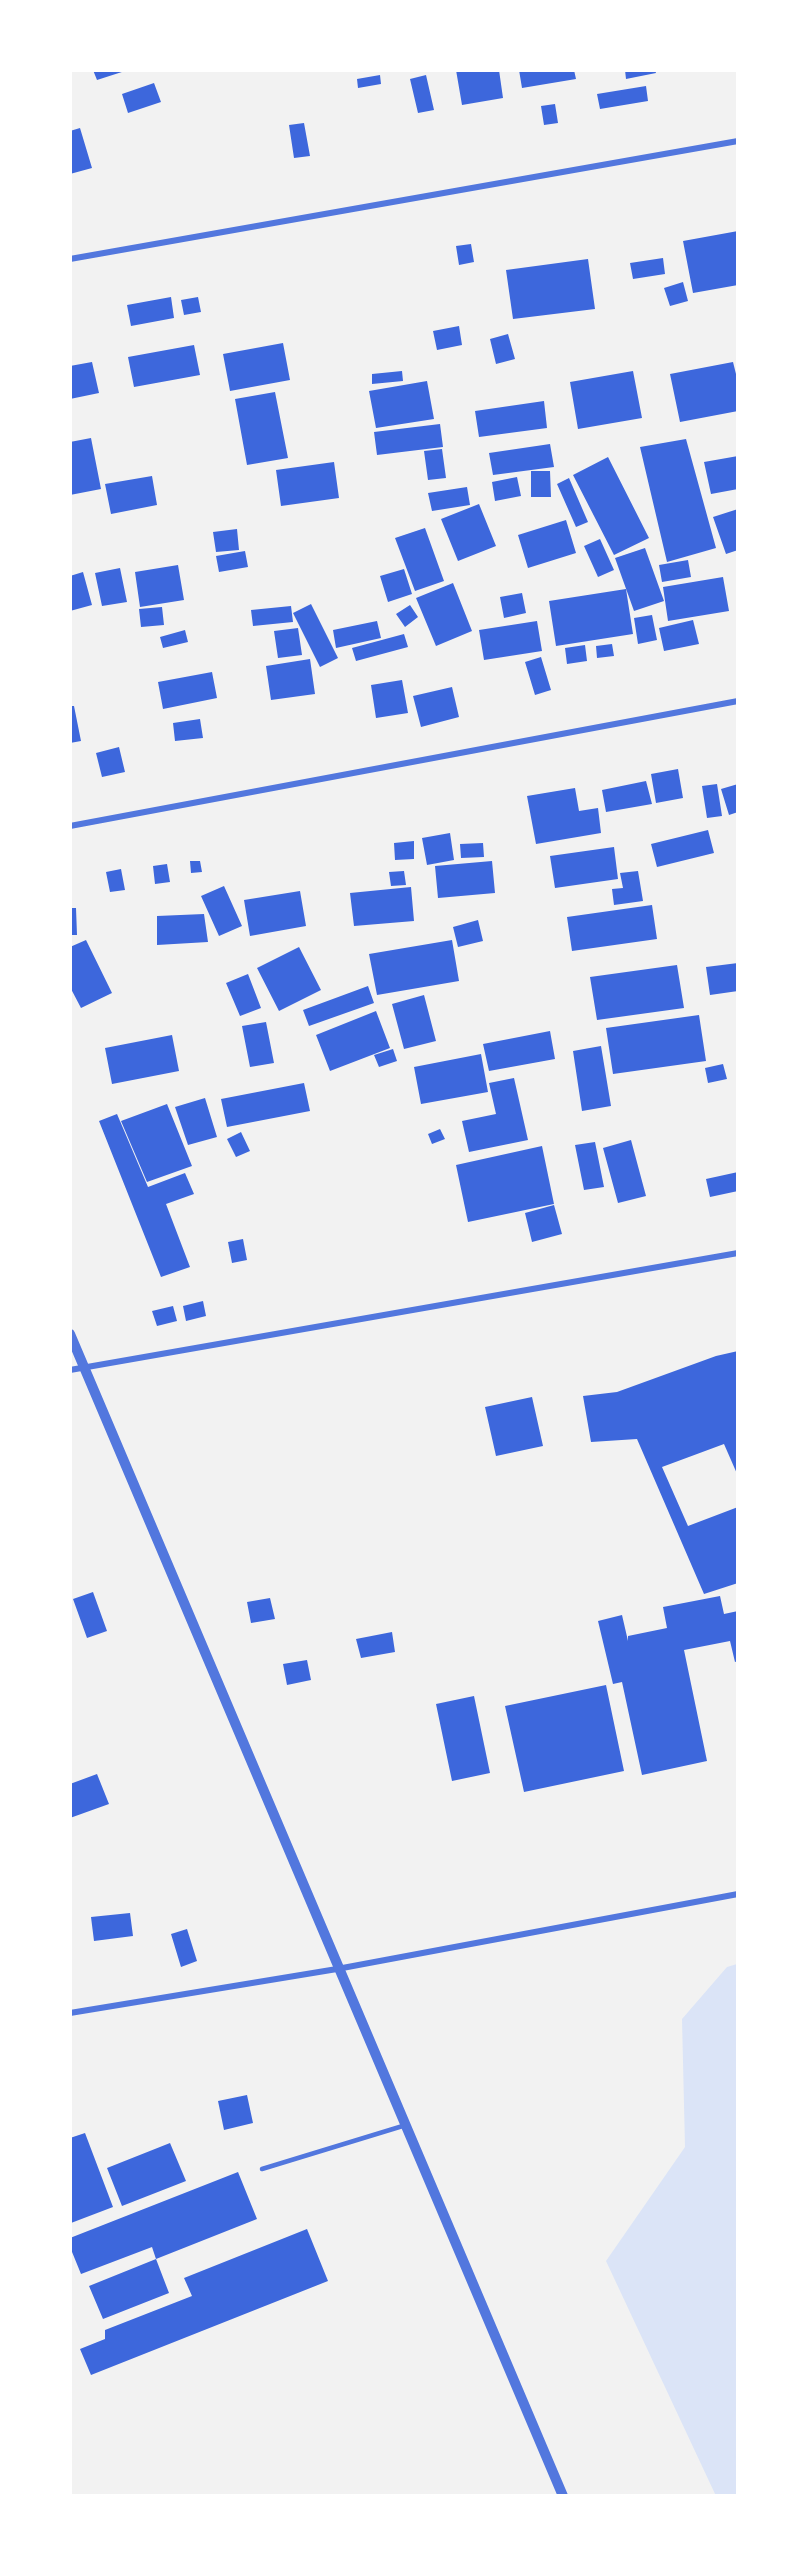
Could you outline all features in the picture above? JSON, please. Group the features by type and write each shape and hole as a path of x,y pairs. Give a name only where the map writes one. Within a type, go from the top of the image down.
{"street":[{"path":"70,259 738,141"},
{"path":"70,826 738,701"},
{"path":"70,1370 738,1253"},
{"path":"70,1334 337,1969 406,2125 563,2496"},
{"path":"70,2013 337,1969 738,1894"}],"lane":[{"path":"262,2169 406,2125"}],"shaded area":[{"path":"737,1964 738,2495 716,2496 606,2261 685,2147 682,2019 727,1967"}],"building":[{"path":"93,70 125,70 125,71 97,80"},
{"path":"456,70 499,70 503,98 462,105"},
{"path":"519,70 574,70 576,79 522,88"},
{"path":"625,70 655,70 656,73 626,79"},
{"path":"380,75 381,84 358,88 357,79"},
{"path":"426,75 434,110 418,113 410,79"},
{"path":"154,83 161,102 128,113 122,94"},
{"path":"646,86 648,101 600,109 597,94"},
{"path":"555,104 558,123 544,125 541,106"},
{"path":"304,123 310,156 294,158 289,125"},
{"path":"80,128 92,168 70,174 70,131"},
{"path":"738,231 738,285 693,293 683,241"},
{"path":"471,244 474,262 459,265 456,246"},
{"path":"663,258 665,274 633,279 630,263"},
{"path":"588,259 595,309 513,319 506,270"},
{"path":"683,282 688,301 670,306 664,288"},
{"path":"171,297 174,318 131,326 127,305"},
{"path":"198,297 201,312 184,315 181,300"},
{"path":"459,326 462,345 437,350 433,331"},
{"path":"508,334 515,359 496,364 490,339"},
{"path":"283,343 290,380 230,391 223,354"},
{"path":"194,345 200,375 134,387 128,357"},
{"path":"92,362 99,393 70,399 70,366"},
{"path":"733,362 738,382 738,411 680,422 670,374"},
{"path":"402,371 403,381 372,384 372,374"},
{"path":"633,371 642,418 578,429 570,382"},
{"path":"427,381 434,419 376,428 369,391"},
{"path":"275,392 288,458 247,465 235,399"},
{"path":"544,401 547,428 479,437 475,411"},
{"path":"440,424 443,447 377,455 374,432"},
{"path":"91,438 101,489 70,495 70,442"},
{"path":"686,439 716,548 667,562 640,447"},
{"path":"550,444 554,467 493,475 489,453"},
{"path":"442,449 446,478 428,480 424,451"},
{"path":"738,456 738,489 711,494 704,462"},
{"path":"608,457 649,538 614,555 573,475"},
{"path":"334,462 339,498 281,506 276,470"},
{"path":"531,471 550,471 551,497 531,497"},
{"path":"152,476 157,505 111,514 105,484"},
{"path":"517,477 521,496 495,501 492,482"},
{"path":"569,478 588,522 576,527 557,484"},
{"path":"467,487 470,505 432,511 428,493"},
{"path":"479,504 496,546 458,561 441,519"},
{"path":"738,509 738,550 726,554 713,517"},
{"path":"566,520 576,553 528,568 518,535"},
{"path":"425,528 444,581 415,591 395,538"},
{"path":"237,529 239,550 216,552 213,532"},
{"path":"600,539 614,570 598,577 584,546"},
{"path":"645,548 664,601 634,611 615,558"},
{"path":"245,551 248,567 219,572 216,556"},
{"path":"688,560 691,577 662,582 659,565"},
{"path":"178,565 184,600 140,607 135,572"},
{"path":"120,568 127,602 102,606 95,573"},
{"path":"404,569 412,594 388,602 380,576"},
{"path":"83,572 92,605 70,611 70,576"},
{"path":"723,577 729,611 668,621 663,587"},
{"path":"453,583 472,631 436,646 416,598"},
{"path":"626,589 633,634 556,646 549,601"},
{"path":"522,593 526,613 504,618 500,597"},
{"path":"311,604 338,658 320,667 293,613"},
{"path":"410,605 418,617 405,627 396,614"},
{"path":"291,606 293,622 253,626 251,610"},
{"path":"162,607 164,625 141,627 139,609"},
{"path":"652,615 657,640 638,644 634,618"},
{"path":"693,620 699,644 664,651 659,628"},
{"path":"377,621 381,638 336,648 333,630"},
{"path":"537,621 542,651 484,660 479,630"},
{"path":"298,628 302,655 278,658 274,631"},
{"path":"185,630 188,642 163,648 160,637"},
{"path":"404,634 408,647 356,661 352,648"},
{"path":"612,644 614,656 597,658 596,646"},
{"path":"585,645 587,661 567,664 565,648"},
{"path":"541,657 551,690 535,695 525,662"},
{"path":"310,659 315,694 271,700 266,666"},
{"path":"212,672 217,698 163,709 158,682"},
{"path":"402,680 408,713 376,718 371,685"},
{"path":"452,687 459,717 421,727 413,696"},
{"path":"70,706 74,706 81,741 70,743"},
{"path":"200,719 203,738 175,741 173,723"},
{"path":"119,747 125,772 102,777 96,753"},
{"path":"678,769 683,798 656,803 651,774"},
{"path":"646,781 652,804 606,812 602,790"},
{"path":"717,784 722,816 707,818 702,786"},
{"path":"738,784 738,812 729,815 721,789"},
{"path":"575,788 579,811 598,808 601,833 536,844 527,796"},
{"path":"708,830 714,853 657,867 651,844"},
{"path":"450,833 454,860 427,865 422,838"},
{"path":"414,841 414,859 395,860 394,843"},
{"path":"483,843 484,857 461,858 460,844"},
{"path":"614,847 618,879 555,888 550,856"},
{"path":"190,861 200,861 202,872 191,873"},
{"path":"492,861 495,893 438,898 435,866"},
{"path":"167,864 170,882 155,884 153,866"},
{"path":"121,869 125,890 110,892 106,872"},
{"path":"404,871 406,885 391,886 389,872"},
{"path":"638,871 643,901 614,905 612,889 623,888 620,873"},
{"path":"224,886 242,926 219,936 201,896"},
{"path":"411,887 414,921 354,926 350,893"},
{"path":"300,891 306,926 250,936 244,900"},
{"path":"652,905 657,939 572,951 567,917"},
{"path":"70,908 76,908 77,935 70,935"},
{"path":"204,914 208,942 157,945 157,916"},
{"path":"478,920 483,941 458,947 453,927"},
{"path":"86,940 112,993 81,1008 70,987 70,947"},
{"path":"452,940 459,981 377,995 369,954"},
{"path":"299,947 321,990 279,1011 257,968"},
{"path":"738,963 738,991 710,995 706,967"},
{"path":"677,965 684,1008 597,1020 590,977"},
{"path":"248,974 261,1008 240,1016 226,983"},
{"path":"368,986 374,1003 309,1026 303,1010"},
{"path":"424,995 436,1041 404,1049 392,1004"},
{"path":"376,1011 390,1048 330,1071 316,1035"},
{"path":"699,1015 706,1061 613,1074 606,1028"},
{"path":"266,1022 274,1063 250,1067 242,1026"},
{"path":"550,1031 555,1059 489,1071 483,1044"},
{"path":"172,1035 179,1071 112,1084 105,1048"},
{"path":"601,1046 611,1106 582,1111 573,1051"},
{"path":"393,1049 397,1061 379,1067 374,1055"},
{"path":"481,1054 488,1092 421,1104 414,1067"},
{"path":"723,1064 727,1079 708,1083 705,1068"},
{"path":"514,1078 528,1140 469,1152 462,1121 496,1114 489,1083"},
{"path":"304,1083 310,1111 227,1127 221,1099"},
{"path":"205,1098 217,1137 188,1145 175,1107"},
{"path":"167,1104 192,1166 147,1182 121,1121"},
{"path":"117,1114 148,1187 185,1173 194,1194 166,1204 190,1267 161,1277 99,1121"},
{"path":"440,1129 445,1139 432,1144 428,1134"},
{"path":"241,1132 250,1151 236,1157 227,1139"},
{"path":"631,1140 646,1196 618,1203 603,1148"},
{"path":"595,1142 604,1187 584,1190 575,1145"},
{"path":"542,1146 554,1204 468,1222 456,1165"},
{"path":"738,1172 738,1191 710,1197 706,1179"},
{"path":"554,1205 562,1234 532,1242 525,1213"},
{"path":"243,1239 247,1260 232,1263 228,1242"},
{"path":"203,1301 206,1316 186,1321 183,1306"},
{"path":"173,1306 177,1321 157,1326 152,1311"},
{"path":"738,1351 738,1476 724,1444 662,1467 688,1526 738,1507 738,1583 704,1594 637,1439 591,1442 583,1396 617,1392 716,1356"},
{"path":"532,1397 543,1446 496,1456 485,1407"},
{"path":"93,1592 107,1631 87,1638 73,1599"},
{"path":"720,1596 724,1614 738,1611 738,1661 735,1662 730,1641 684,1650 707,1761 642,1775 622,1682 613,1684 598,1621 622,1615 628,1641 628,1636 667,1628 663,1607"},
{"path":"270,1598 275,1619 251,1623 247,1602"},
{"path":"392,1632 395,1652 361,1658 356,1639"},
{"path":"307,1660 311,1680 287,1685 283,1664"},
{"path":"606,1685 624,1771 524,1792 505,1706"},
{"path":"474,1696 490,1773 452,1781 436,1704"},
{"path":"97,1774 109,1804 70,1818 70,1784"},
{"path":"130,1913 133,1936 94,1941 91,1917"},
{"path":"187,1929 197,1961 181,1967 171,1934"},
{"path":"247,2095 253,2123 224,2130 218,2101"},
{"path":"85,2133 113,2207 71,2223 70,2138"},
{"path":"170,2143 186,2181 122,2206 107,2168"},
{"path":"238,2172 257,2219 156,2259 152,2247 81,2274 70,2247 70,2238"},
{"path":"307,2229 328,2281 91,2375 80,2349 105,2339 105,2330 192,2296 184,2278"},
{"path":"156,2259 169,2293 103,2319 89,2286"}]}
